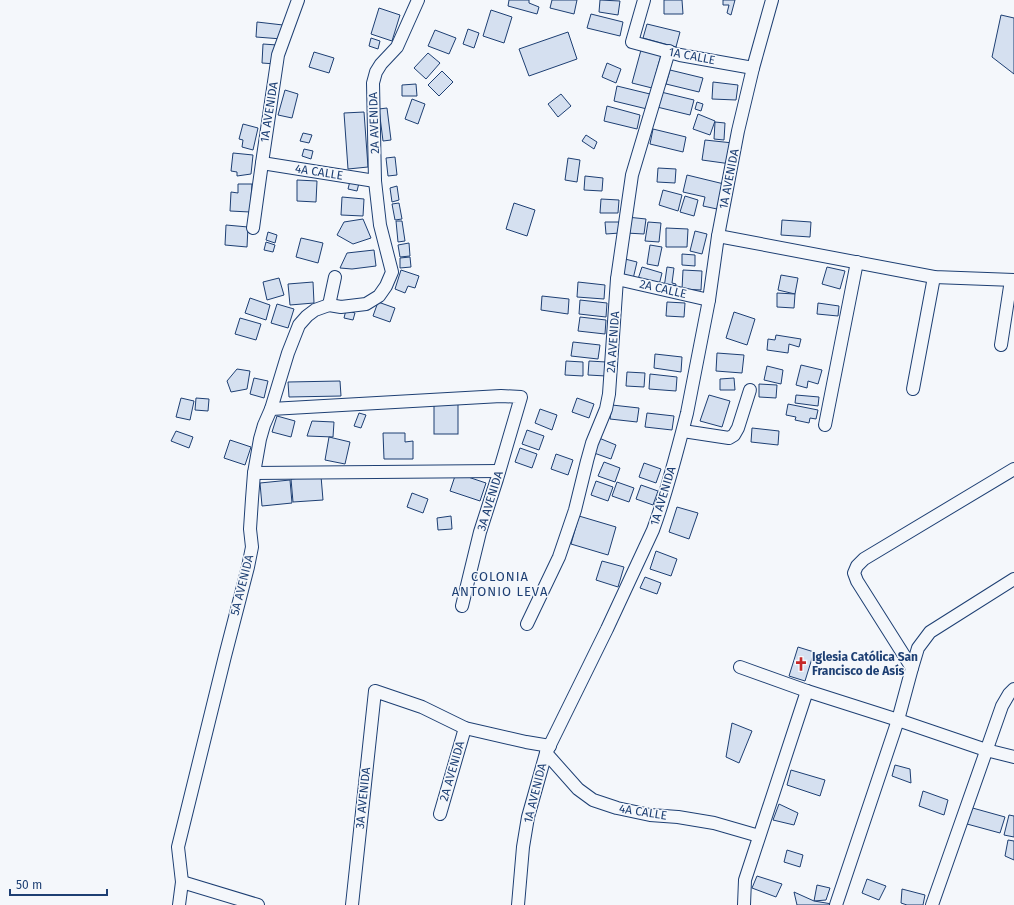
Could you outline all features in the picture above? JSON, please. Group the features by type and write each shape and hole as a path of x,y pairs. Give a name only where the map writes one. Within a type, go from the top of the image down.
{"street":[{"name":"1A AVENIDA","path":"253,228 278,55 298,0"},
{"name":"2A AVENIDA","path":"329,305 341,307 366,304 379,296 386,286 392,272 380,225 376,181 373,83 376,72 381,64 397,47 418,0"},
{"name":"1A CALLE","path":"644,0 632,42 680,54 753,68"},
{"name":"1A AVENIDA","path":"518,905 523,847 528,817 548,750 653,530 683,431 688,413 709,300 718,236 738,131 753,68 772,0"},
{"name":"2A AVENIDA","path":"527,624 559,557 575,510 592,443 606,409 609,394 617,279 632,176 669,51"},
{"name":"4A CALLE","path":"262,163 376,181"},
{"path":"718,236 934,277 1012,280 1001,345"},
{"path":"825,425 857,262"},
{"path":"329,305 335,277"},
{"path":"913,390 934,277"},
{"name":"2A CALLE","path":"617,279 709,300"},
{"name":"5A AVENIDA","path":"179,905 182,882 178,847 248,567 252,547 250,528 254,473 260,439 288,353 299,325 311,313 329,305"},
{"path":"683,431 729,438 734,435 738,428 750,390"},
{"name":"3A AVENIDA","path":"271,409 501,396 521,397 480,532 462,606"},
{"path":"912,668 857,581 854,573 857,566 864,559 1014,469"},
{"path":"254,473 499,471"},
{"path":"836,905 898,720 918,648 930,632 1014,579"},
{"path":"740,667 807,691 986,750 1014,757"},
{"path":"932,905 1002,706 1008,694 1014,689"},
{"path":"744,905 745,880 807,691"},
{"name":"3A AVENIDA","path":"352,905 375,692 422,707 465,728"},
{"name":"2A AVENIDA","path":"440,814 465,728"},
{"path":"465,728 526,742 548,750"},
{"name":"4A CALLE","path":"548,750 578,789 593,800 617,808 650,815 678,817 714,823 759,836"},
{"path":"182,882 258,905"}],"building":[{"path":"509,0 529,0 529,3 539,7 537,14 508,6"},
{"path":"552,0 577,0 574,14 550,8"},
{"path":"600,0 620,1 618,15 599,12"},
{"path":"664,0 682,0 683,14 664,14"},
{"path":"723,0 735,0 731,15 727,13 729,5 723,5"},
{"path":"379,8 400,15 392,41 371,34"},
{"path":"491,10 512,17 504,43 483,36"},
{"path":"591,14 623,22 620,36 587,28"},
{"path":"1001,15 1014,18 1014,74 992,57"},
{"path":"257,22 283,25 282,39 256,37"},
{"path":"647,24 680,32 676,47 643,38"},
{"path":"468,29 479,33 474,48 463,44"},
{"path":"435,30 456,38 449,54 428,46"},
{"path":"568,32 577,59 529,76 519,49"},
{"path":"371,38 380,41 378,49 369,46"},
{"path":"263,44 277,45 276,64 262,63"},
{"path":"641,50 661,55 652,88 632,83"},
{"path":"314,52 334,58 329,73 309,67"},
{"path":"428,53 440,63 426,79 414,68"},
{"path":"607,63 621,69 616,83 602,77"},
{"path":"670,70 703,78 699,92 666,84"},
{"path":"442,71 453,82 439,96 428,85"},
{"path":"713,82 738,85 736,100 712,99"},
{"path":"416,84 417,96 402,96 402,85"},
{"path":"617,86 650,94 647,109 614,101"},
{"path":"285,90 298,94 292,118 278,115"},
{"path":"661,92 694,100 690,115 657,107"},
{"path":"561,94 571,106 558,117 548,104"},
{"path":"412,99 425,104 418,124 405,119"},
{"path":"697,102 703,104 701,111 695,109"},
{"path":"607,106 640,115 637,129 604,121"},
{"path":"387,108 391,140 383,141 379,109"},
{"path":"364,112 368,167 348,169 344,113"},
{"path":"698,114 715,121 710,135 693,129"},
{"path":"715,122 725,123 724,140 714,139"},
{"path":"243,124 258,128 253,150 242,147 243,140 239,139"},
{"path":"653,129 686,137 683,152 650,144"},
{"path":"303,133 312,135 309,143 300,141"},
{"path":"586,135 597,142 594,149 582,141"},
{"path":"705,140 733,143 731,164 702,160"},
{"path":"304,149 313,151 311,159 302,156"},
{"path":"233,153 253,155 251,174 237,176 237,172 231,171"},
{"path":"395,157 397,175 388,176 386,158"},
{"path":"568,158 580,160 577,182 565,180"},
{"path":"658,168 676,169 675,183 657,182"},
{"path":"687,175 724,184 717,209 703,206 705,197 683,192"},
{"path":"585,176 603,178 602,191 584,190"},
{"path":"297,180 317,181 316,202 297,201"},
{"path":"350,181 359,183 357,191 348,189"},
{"path":"238,184 252,184 250,212 230,211 231,192 238,193"},
{"path":"397,186 399,200 392,202 390,188"},
{"path":"663,190 682,195 678,211 659,205"},
{"path":"685,196 698,200 694,216 680,212"},
{"path":"342,197 364,199 363,216 341,215"},
{"path":"601,199 619,200 618,213 600,213"},
{"path":"399,203 402,219 395,220 392,204"},
{"path":"514,203 535,210 527,236 506,229"},
{"path":"627,217 646,219 644,234 626,233"},
{"path":"363,219 371,238 353,244 337,235 344,222"},
{"path":"782,220 811,222 810,237 781,235"},
{"path":"396,221 402,221 405,241 398,242"},
{"path":"605,222 620,222 620,233 606,234"},
{"path":"648,222 661,223 659,242 645,241"},
{"path":"226,225 248,227 247,247 225,245"},
{"path":"666,228 688,229 687,247 666,247"},
{"path":"695,231 707,234 702,254 690,251"},
{"path":"268,232 277,235 275,243 266,240"},
{"path":"301,238 323,243 318,263 296,257"},
{"path":"266,242 275,245 273,252 264,250"},
{"path":"409,243 410,256 400,257 398,245"},
{"path":"650,245 662,247 658,266 647,264"},
{"path":"374,250 376,266 352,269 340,268 347,253"},
{"path":"682,254 695,255 695,266 682,265"},
{"path":"410,257 411,267 400,268 400,258"},
{"path":"625,259 637,262 633,279 621,277"},
{"path":"642,267 662,273 659,285 638,279"},
{"path":"667,267 674,268 672,283 676,284 675,290 664,288"},
{"path":"827,267 845,271 840,289 822,284"},
{"path":"401,270 419,276 415,288 408,286 405,293 395,289"},
{"path":"683,270 702,271 701,290 682,289"},
{"path":"781,275 798,278 795,294 778,290"},
{"path":"279,278 284,295 267,300 263,282"},
{"path":"313,282 314,303 290,305 288,284"},
{"path":"578,282 605,285 604,299 577,297"},
{"path":"777,293 795,294 794,308 777,307"},
{"path":"542,296 569,299 568,314 541,310"},
{"path":"250,298 270,305 266,320 245,313"},
{"path":"580,300 607,303 606,317 579,314"},
{"path":"378,302 395,308 390,322 373,316"},
{"path":"667,302 685,303 684,317 666,316"},
{"path":"818,303 839,306 838,316 817,314"},
{"path":"277,304 294,309 288,328 271,323"},
{"path":"346,310 355,313 353,320 344,318"},
{"path":"734,312 755,319 747,345 726,338"},
{"path":"580,317 606,320 605,334 578,331"},
{"path":"240,318 261,324 256,340 235,334"},
{"path":"776,335 801,339 799,347 789,344 788,353 767,350 768,339 775,340"},
{"path":"573,342 600,345 598,359 571,356"},
{"path":"717,353 744,355 742,373 716,371"},
{"path":"655,354 682,357 681,372 654,368"},
{"path":"566,361 583,362 583,376 565,375"},
{"path":"589,361 606,362 606,376 588,375"},
{"path":"801,365 822,370 818,384 808,381 807,388 796,385"},
{"path":"767,366 783,370 781,384 764,380"},
{"path":"237,369 250,371 247,389 231,392 227,381"},
{"path":"627,372 645,373 644,387 626,386"},
{"path":"650,374 677,377 676,391 649,389"},
{"path":"254,378 268,381 264,398 250,394"},
{"path":"734,378 735,390 720,390 720,379"},
{"path":"340,381 341,396 289,397 288,382"},
{"path":"759,384 777,385 776,398 759,397"},
{"path":"709,395 730,401 722,427 700,421"},
{"path":"796,395 819,397 818,406 795,403"},
{"path":"181,398 194,401 190,420 176,417"},
{"path":"196,398 209,399 208,411 195,410"},
{"path":"577,398 594,404 589,418 572,412"},
{"path":"434,404 458,404 458,434 434,434"},
{"path":"788,404 818,410 816,419 810,418 809,423 795,420 796,417 786,415"},
{"path":"612,405 639,408 637,422 610,419"},
{"path":"540,409 557,415 552,430 535,423"},
{"path":"359,413 366,415 361,428 354,426"},
{"path":"647,413 674,416 672,430 645,427"},
{"path":"277,416 295,421 291,437 272,432"},
{"path":"312,421 334,422 333,437 307,436"},
{"path":"752,428 779,431 778,445 751,442"},
{"path":"527,430 544,436 539,450 522,444"},
{"path":"176,431 193,437 189,448 171,441"},
{"path":"383,433 405,433 405,442 413,441 413,459 384,459"},
{"path":"329,437 350,442 345,464 325,460"},
{"path":"599,438 616,445 611,459 594,453"},
{"path":"230,440 251,447 245,465 224,458"},
{"path":"520,448 537,454 532,468 515,462"},
{"path":"556,454 573,460 568,475 551,469"},
{"path":"604,462 620,468 615,482 598,476"},
{"path":"644,463 661,469 656,483 639,477"},
{"path":"456,473 486,483 480,501 450,491"},
{"path":"321,476 323,500 293,502 291,479"},
{"path":"290,480 292,503 262,506 260,483"},
{"path":"596,481 613,487 608,501 591,495"},
{"path":"617,482 634,488 629,502 612,496"},
{"path":"641,485 658,491 653,505 636,499"},
{"path":"412,493 428,499 423,513 407,507"},
{"path":"677,507 698,513 689,539 669,532"},
{"path":"451,516 452,529 438,530 437,518"},
{"path":"579,516 616,527 608,555 571,544"},
{"path":"656,551 677,559 671,576 650,569"},
{"path":"602,561 624,567 618,587 596,580"},
{"path":"645,577 661,583 657,594 640,588"},
{"name":"Iglesia Católica San Francisco de Asís","path":"798,647 814,652 805,681 789,676"},
{"path":"732,723 752,731 739,763 726,757"},
{"path":"895,765 910,769 911,783 892,776"},
{"path":"791,770 825,780 820,796 787,785"},
{"path":"923,791 948,800 944,815 919,806"},
{"path":"779,804 798,813 794,825 773,820"},
{"path":"969,807 1005,817 1000,833 967,824"},
{"path":"1009,815 1014,816 1014,837 1004,835"},
{"path":"1008,840 1014,841 1014,860 1005,856"},
{"path":"787,850 803,855 800,867 784,862"},
{"path":"757,876 782,884 776,897 752,888"},
{"path":"867,879 886,886 879,900 862,893"},
{"path":"817,885 830,888 826,900 814,901"},
{"path":"902,889 925,895 923,905 907,905 901,903"},
{"path":"794,892 814,901 832,904 797,905"}],"place":[{"name":"Iglesia Católica San Francisco de Asís","path":"801,664"}],"district":[{"name":"COLONIA ANTONIO LEVA","path":"500,584"}]}
